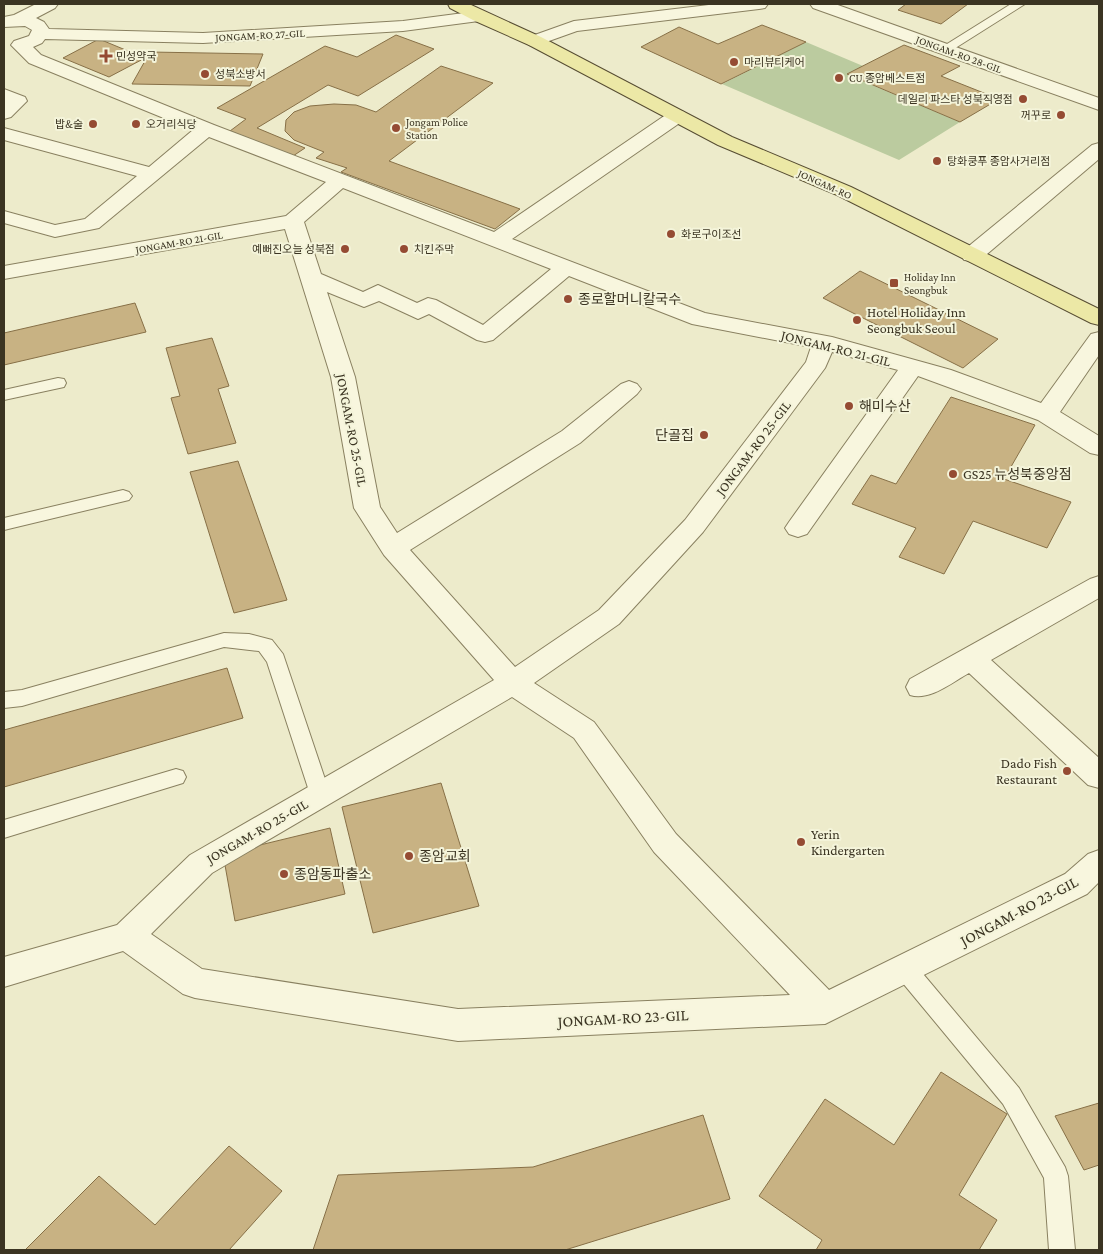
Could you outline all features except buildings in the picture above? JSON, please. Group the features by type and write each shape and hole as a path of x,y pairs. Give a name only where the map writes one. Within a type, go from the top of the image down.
{"main road":[{"name":"JONGAM-RO","path":"456,4 478,10 535,42 725,141 844,191 1099,318"}],"street":[{"path":"11,21 49,4"},
{"path":"535,42 574,26 758,4"},
{"name":"JONGAM-RO 28-GIL","path":"818,4 1099,104"},
{"name":"JONGAM-RO 27-GIL","path":"40,34 203,38 403,26 478,10"},
{"path":"11,21 34,23 41,30 36,39 12,46"},
{"name":"JONGAM-RO 21-GIL","path":"12,46 35,59 207,129 700,319 824,342 943,375 1046,414 1099,447"},
{"path":"4,95 18,101 4,113"},
{"path":"496,240 677,116"},
{"path":"4,217 55,231 92,224 207,129"},
{"path":"4,134 152,174"},
{"path":"972,255 1099,149"},
{"path":"293,221 340,180"},
{"name":"JONGAM-RO 21-GIL","path":"4,273 293,221"},
{"name":"JONGAM-RO 25-GIL","path":"293,221 343,377 367,508 394,548 513,683"},
{"path":"311,278 364,300 378,292 418,312 428,305 484,336 566,267"},
{"path":"1046,414 1099,339"},
{"name":"JONGAM-RO 25-GIL","path":"4,972 127,936 201,864 513,683 609,617 694,526 818,363 824,342"},
{"path":"798,528 912,367"},
{"path":"394,548 571,437 630,389"},
{"path":"920,687 1099,586"},
{"path":"971,658 1099,776"},
{"path":"513,683 584,730 665,843 825,1009"},
{"name":"JONGAM-RO 23-GIL","path":"127,936 195,983 458,1025 825,1009 1076,884 1099,863"}],"lane":[{"path":"945,49 1019,4"},
{"path":"4,395 58,383"},
{"path":"4,524 123,496"},
{"path":"4,700 22,698 224,640 249,641 265,645 276,659 320,794"},
{"path":"4,829 176,777"},
{"path":"905,969 1011,1096 1056,1176 1062,1250"}],"green space":[{"path":"806,42 863,66 848,75 960,122 899,160 722,84"}],"place":[{"name":"민성약국","path":"106,56"},
{"name":"마리뷰티케어","path":"734,62"},
{"name":"성북소방서","path":"205,74"},
{"name":"CU 종암베스트점","path":"839,78"},
{"name":"데일리 파스타 성북직영점","path":"1023,99"},
{"name":"꺼꾸로","path":"1061,115"},
{"name":"밥&술","path":"93,124"},
{"name":"오거리식당","path":"136,124"},
{"name":"Jongam Police Station","path":"396,128"},
{"name":"탕화쿵푸 종암사거리점","path":"937,161"},
{"name":"화로구이조선","path":"671,234"},
{"name":"예뻐진오늘 성북점","path":"345,249"},
{"name":"치킨주막","path":"404,249"},
{"name":"Holiday Inn Seongbuk","path":"894,283"},
{"name":"종로할머니칼국수","path":"568,299"},
{"name":"Hotel Holiday Inn Seongbuk Seoul","path":"857,320"},
{"name":"해미수산","path":"849,406"},
{"name":"단골집","path":"704,435"},
{"name":"GS25 뉴성북중앙점","path":"953,474"},
{"name":"Dado Fish Restaurant","path":"1067,771"},
{"name":"Yerin Kindergarten","path":"801,842"},
{"name":"종암교회","path":"409,856"},
{"name":"종암동파출소","path":"284,874"}]}
